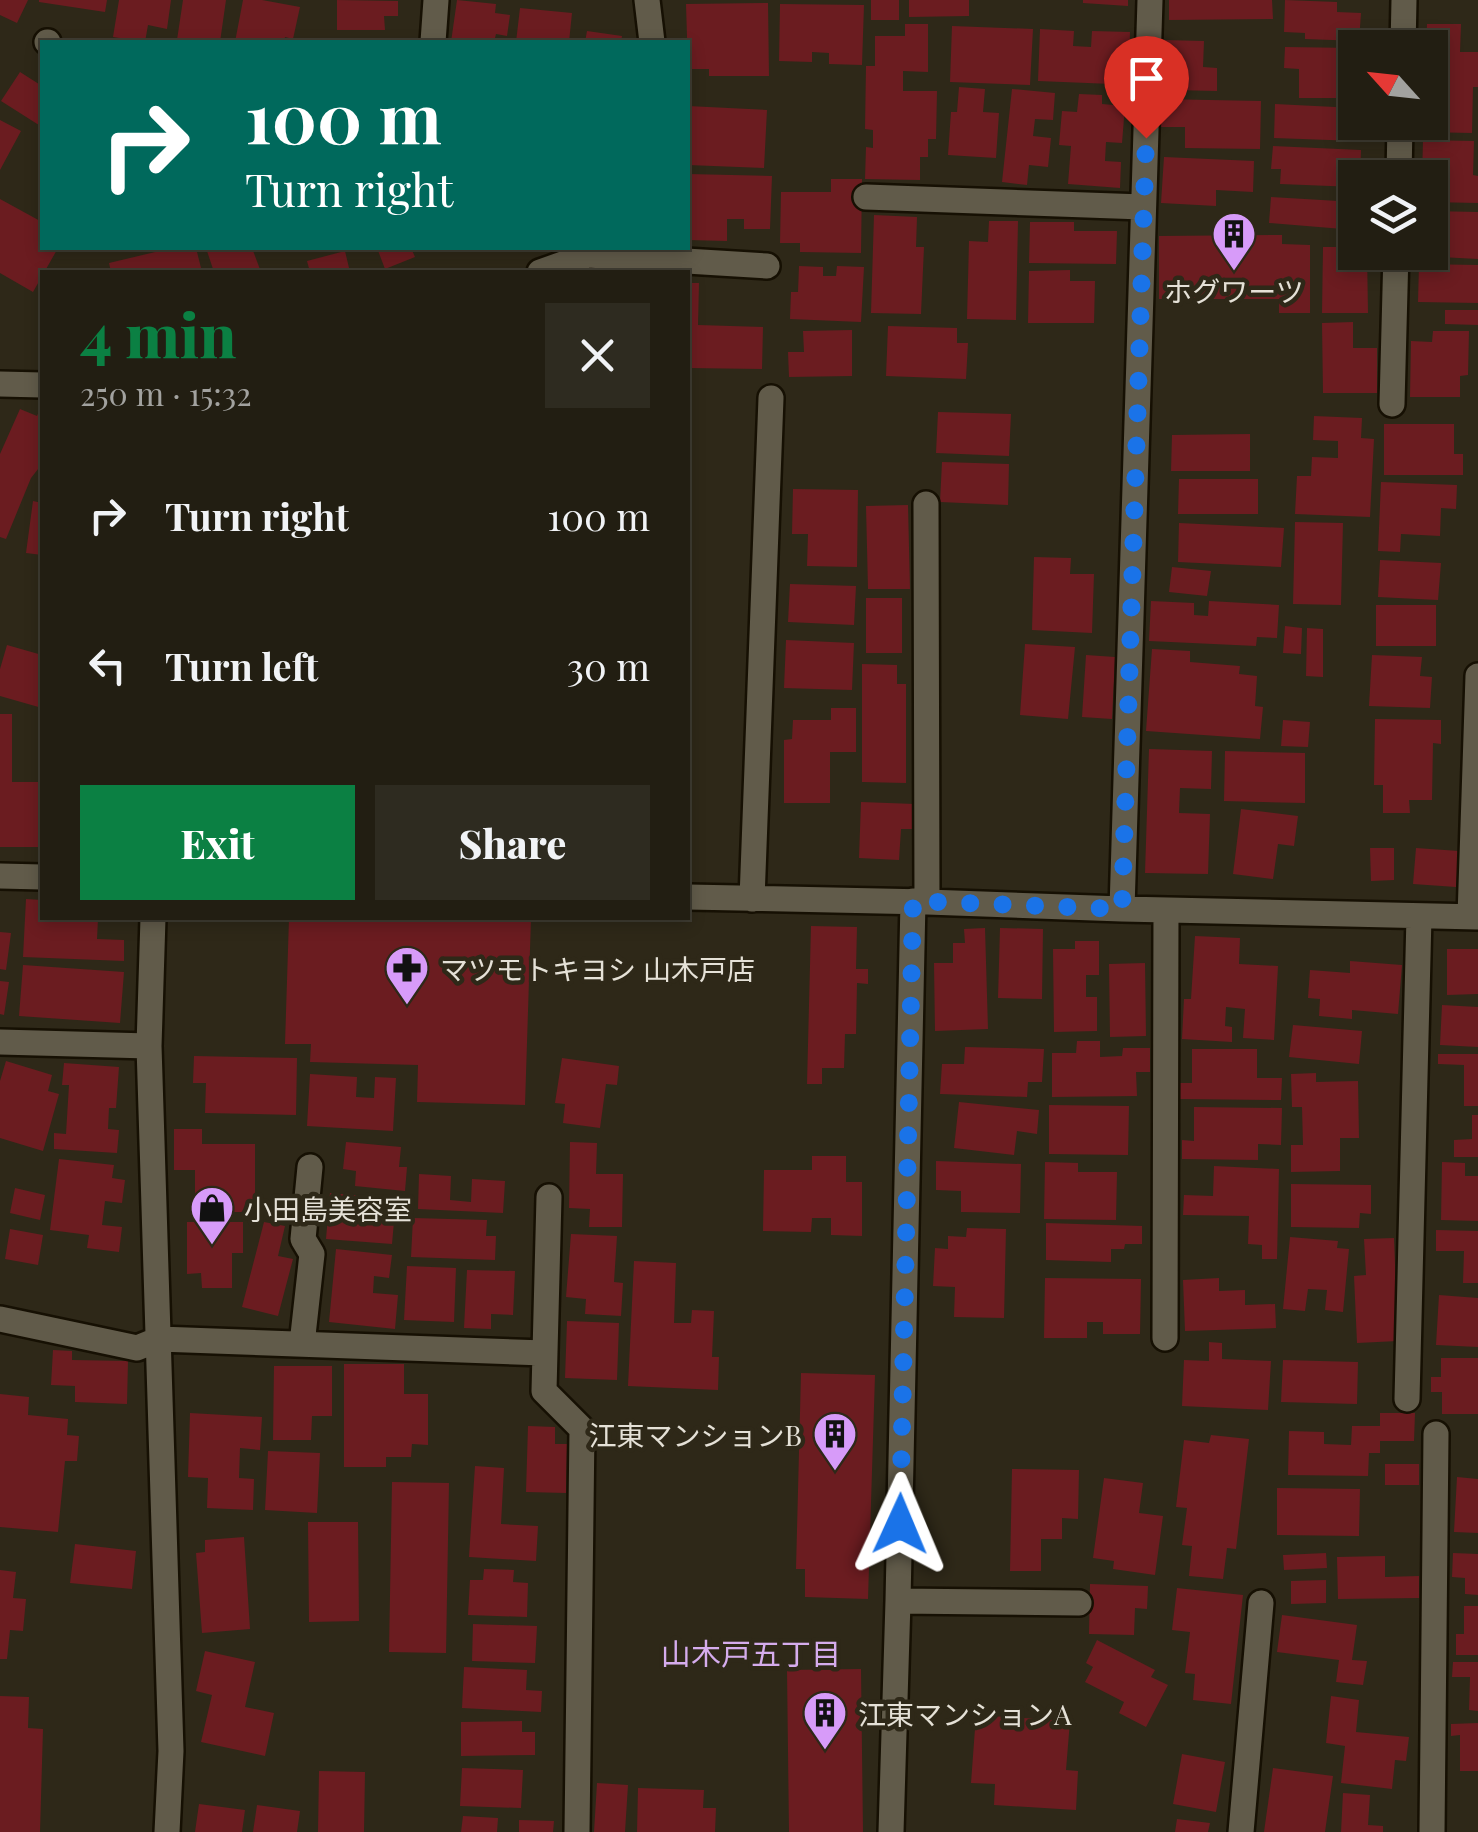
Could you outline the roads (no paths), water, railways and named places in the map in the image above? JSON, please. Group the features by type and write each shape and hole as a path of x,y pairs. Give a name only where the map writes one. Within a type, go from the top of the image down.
{"street":[{"path":"433,40 436,0"},
{"path":"647,0 652,40"},
{"path":"1122,909 1150,0"},
{"path":"1403,30 1404,0"},
{"path":"866,197 1143,207"},
{"path":"545,270 591,251 767,266"},
{"path":"1392,404 1396,270"},
{"path":"0,384 40,385"},
{"path":"752,899 770,398"},
{"path":"891,1832 920,901 926,504"},
{"path":"690,897 1474,917 1478,676"},
{"path":"0,876 40,877"},
{"path":"1165,1338 1166,910"},
{"path":"1407,1399 1420,916"},
{"path":"154,920 149,1046 172,1751 167,1832"},
{"path":"0,1042 149,1046"},
{"path":"302,1344 312,1254 303,1239 310,1167"},
{"path":"549,1196 544,1391 582,1428 577,1832"},
{"path":"0,1319 137,1348 159,1339 544,1354"},
{"path":"1432,1832 1436,1434"},
{"path":"898,1601 1079,1603"},
{"path":"1241,1832 1260,1604"}],"place":[{"name":"ホグワーツ","path":"1234,272"},
{"name":"マツモトキヨシ 山木戸店","path":"407,1006"},
{"name":"小田島美容室","path":"212,1246"},
{"name":"江東マンションB","path":"835,1472"},
{"name":"江東マンションA","path":"825,1751"}],"district":[{"name":"山木戸五丁目","path":"751,1653"}]}
